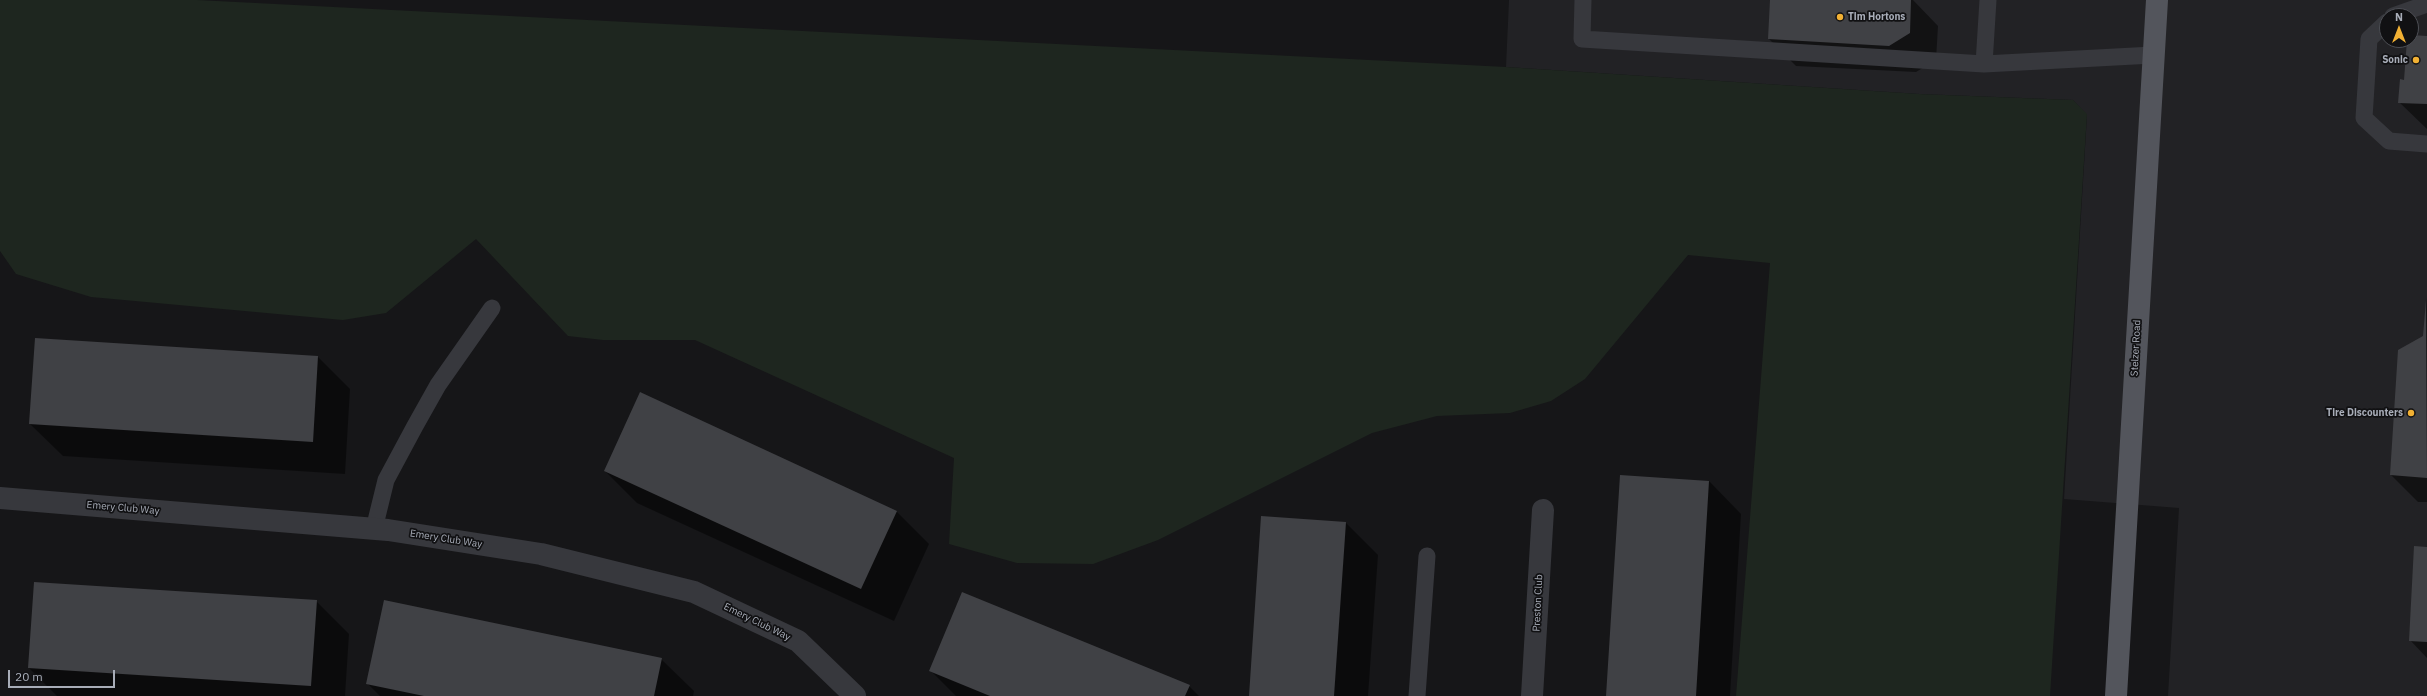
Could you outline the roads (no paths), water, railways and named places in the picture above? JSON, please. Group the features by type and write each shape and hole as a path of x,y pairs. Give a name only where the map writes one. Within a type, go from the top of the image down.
{"main road":[{"name":"Stelzer Road","path":"2116,696 2157,0"}],"street":[{"name":"Emery Club Way","path":"0,498 374,529 541,554 694,592 798,642 854,696"},
{"name":"Preston Club","path":"1532,696 1543,510"}],"lane":[{"path":"1583,0 1582,39 1984,64 2153,55"},
{"path":"1984,64 1988,0"},
{"path":"2415,8 2427,4"},
{"path":"2379,30 2369,39 2364,118 2389,141 2427,144"},
{"path":"374,529 386,480 411,433 438,384 492,308"},
{"path":"1417,696 1427,556"}],"place":[{"name":"Tim Hortons","path":"1840,17"},
{"name":"Sonic","path":"2416,60"},
{"name":"Tire Discounters","path":"2411,413"}]}
